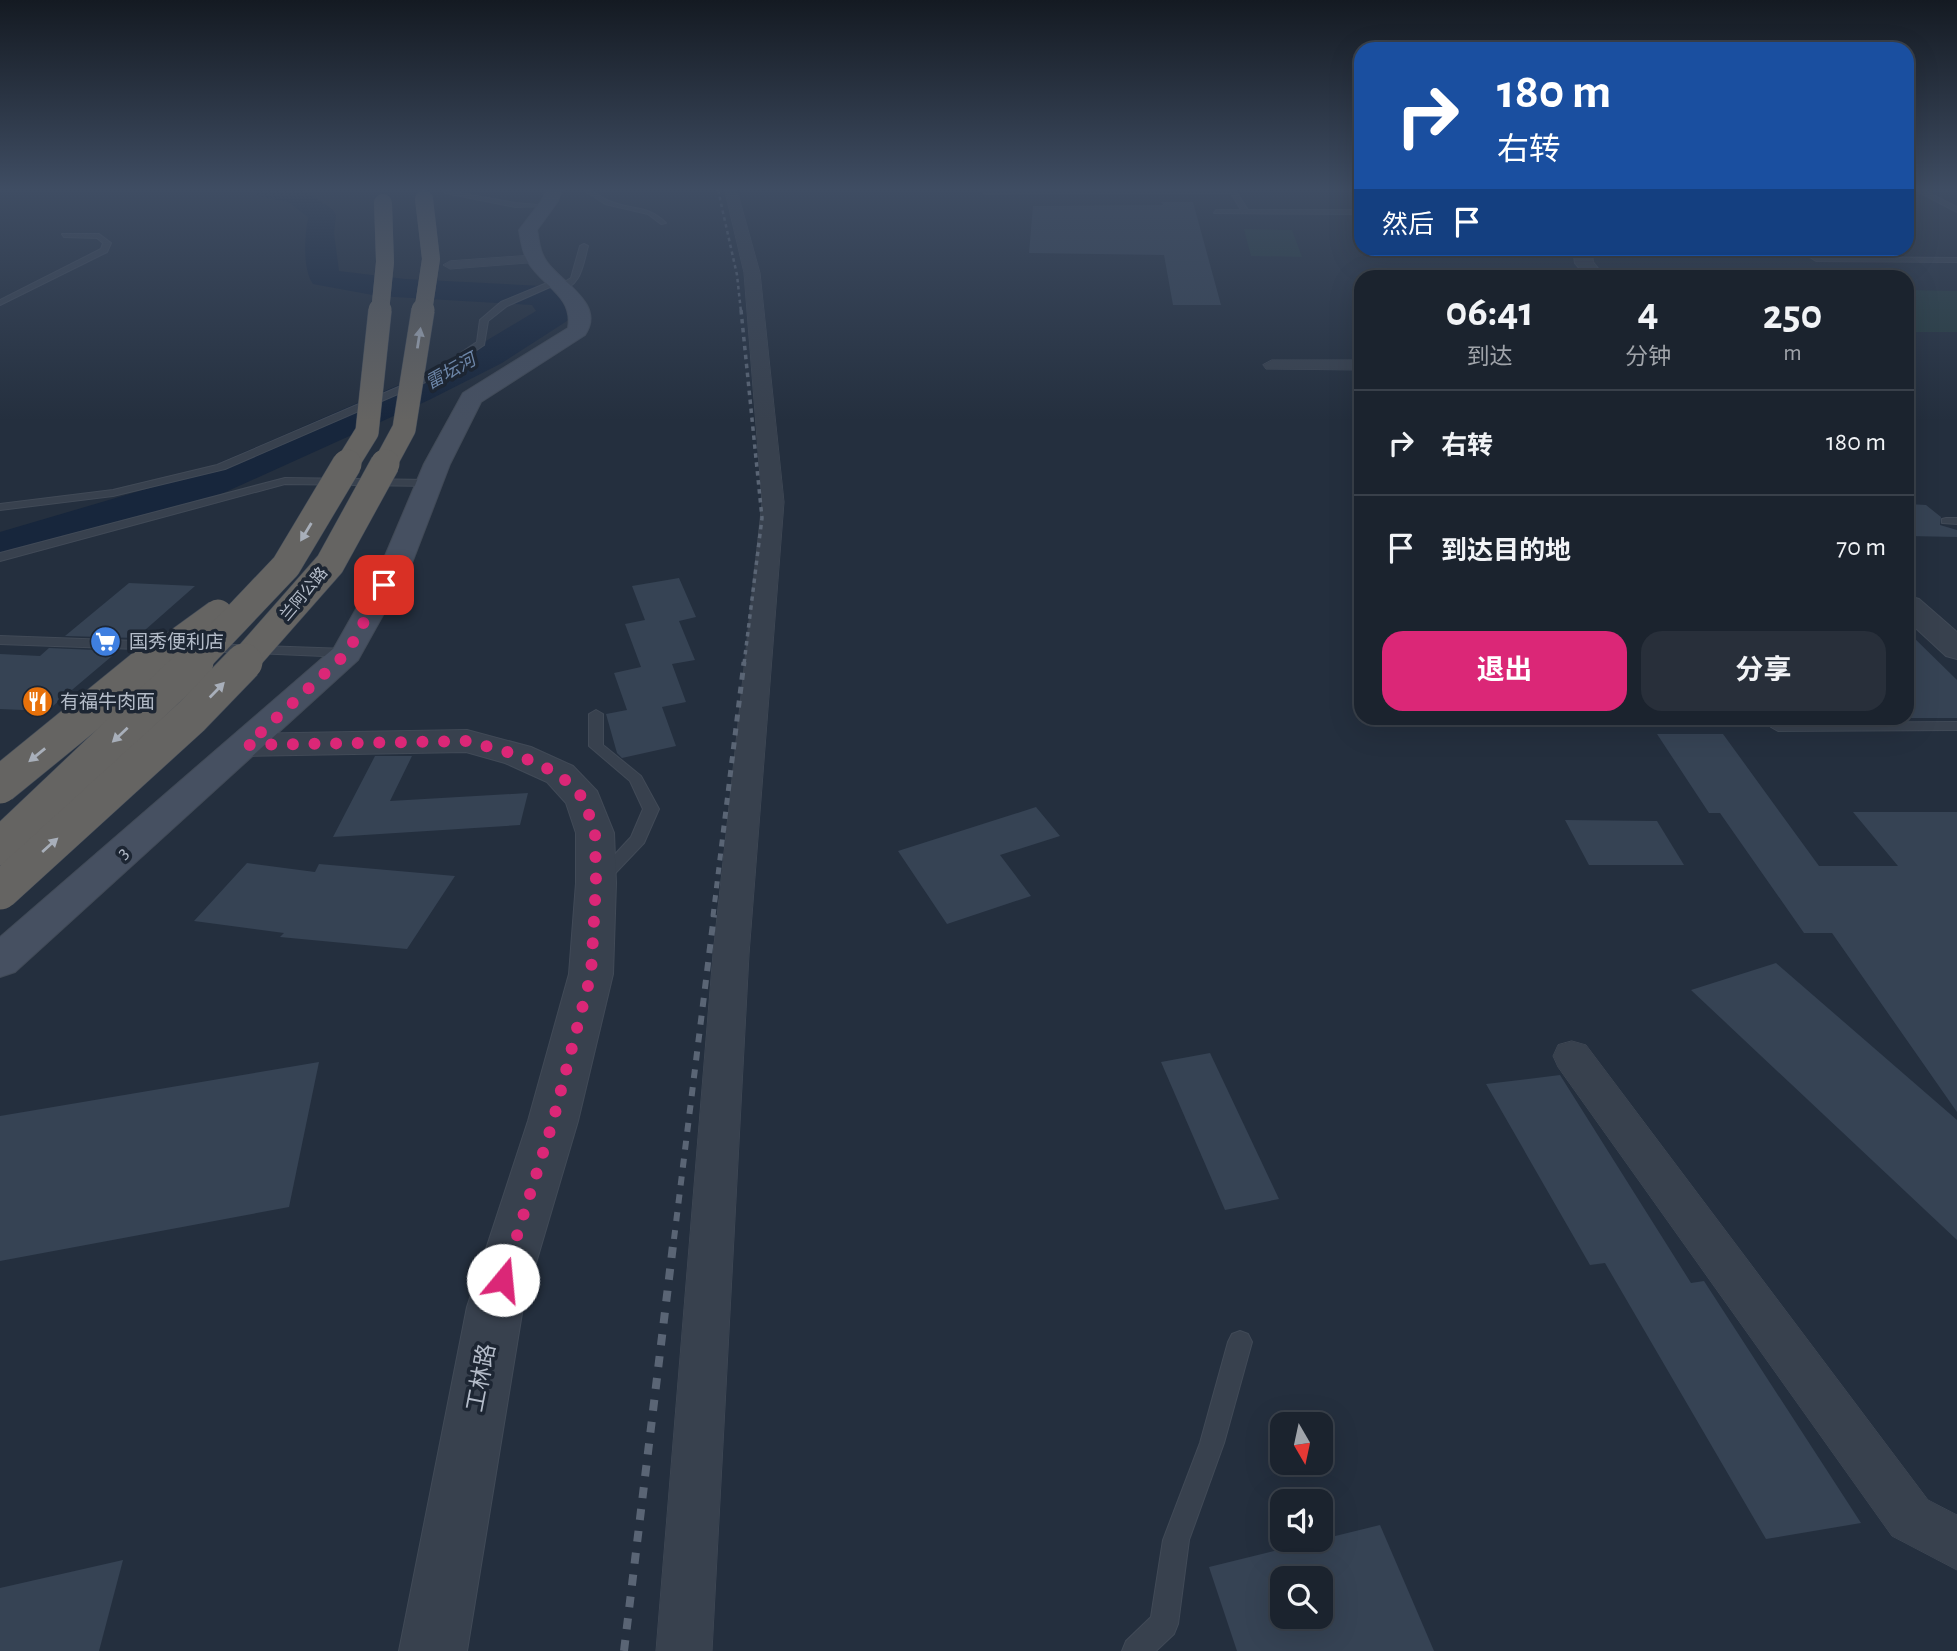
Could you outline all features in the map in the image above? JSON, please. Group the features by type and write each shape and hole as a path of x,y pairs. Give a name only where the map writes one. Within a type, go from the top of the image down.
{"highway":[{"name":"兰阿公路","path":"0,847 153,704 286,566 367,432 384,267"},
{"name":"兰阿公路","path":"0,891 191,717 276,627 330,564 404,429 430,267"},
{"path":"0,785 155,659 286,566"}],"main road":[{"path":"539,267 550,288"},
{"name":"3","path":"0,961 247,745 347,653 397,563 430,483 471,398 578,331 582,317 576,298 550,288"}],"street":[{"path":"684,1651 731,954 773,502 750,267"},
{"path":"1272,365 1354,365"},
{"path":"1914,610 1957,649"},
{"name":"工林路","path":"247,745 467,741 518,755 559,774 584,799 595,833 596,883 591,974 553,1121 495,1307 433,1651"},
{"path":"1572,1056 1910,1518 1957,1544"}],"lane":[{"path":"0,303 71,267"},
{"path":"0,507 113,493 221,467 434,375 481,343 484,320 504,304 575,279 578,267"},
{"path":"0,558 285,481 430,483"},
{"path":"0,640 347,653"},
{"path":"596,714 596,746 636,779 651,809 638,839 596,883"},
{"path":"1778,727 1957,726"},
{"path":"1136,1651 1164,1624 1176,1539 1212,1443 1240,1342"}],"green space":[{"path":"1914,290 1957,291 1957,332 1914,332"}],"building":[{"path":"1166,267 1211,267 1221,305 1173,305"},
{"path":"1914,504 1926,505 1941,517 1940,525 1957,530 1957,537 1914,536"},
{"path":"679,578 696,617 679,621 695,660 672,664 686,702 662,707 676,746 622,758 617,753 606,714 627,710 614,673 641,667 625,624 645,620 632,586"},
{"path":"129,583 195,586 136,638 65,636"},
{"path":"1914,638 1957,680 1957,718 1914,718"},
{"path":"49,648 118,651 47,711 0,709 0,654 40,656"},
{"path":"1657,734 1723,734 1819,866 1898,866 1853,812 1957,812 1957,1112 1832,933 1804,933 1720,813 1709,813"},
{"path":"375,756 412,756 390,801 528,793 520,825 333,837"},
{"path":"1036,807 1060,836 1000,855 1031,896 947,924 898,851"},
{"path":"1565,820 1657,821 1684,865 1589,865"},
{"path":"247,863 315,872 319,864 455,876 407,949 280,937 284,933 194,921"},
{"path":"1776,963 1957,1120 1957,1240 1691,990"},
{"path":"1210,1053 1279,1199 1225,1210 1161,1062"},
{"path":"319,1062 289,1207 0,1261 0,1116"},
{"path":"1560,1075 1691,1283 1704,1281 1861,1523 1766,1539 1605,1263 1590,1265 1486,1084"},
{"path":"1380,1525 1434,1651 1237,1651 1209,1567 1270,1552 1333,1552 1333,1537"},
{"path":"123,1560 99,1651 0,1651 0,1588"}],"waterway":[{"name":"雷坛河","path":"0,547 203,486 415,392 489,355 555,314 542,296 378,287 324,277 323,267"}],"railway":[{"path":"735,267 741,312"},
{"path":"741,310 762,518 744,664"},
{"path":"713,916 744,662"},
{"path":"674,1239 714,915"},
{"path":"624,1651 674,1237"}],"place":[{"name":"国秀便利店","path":"106,642"},
{"name":"有福牛肉面","path":"37,702"}],"route":[{"path":"384,585 347,653 247,745 467,741 518,755 559,774 584,799 595,833 596,883 591,974 553,1121 503,1280"}]}
